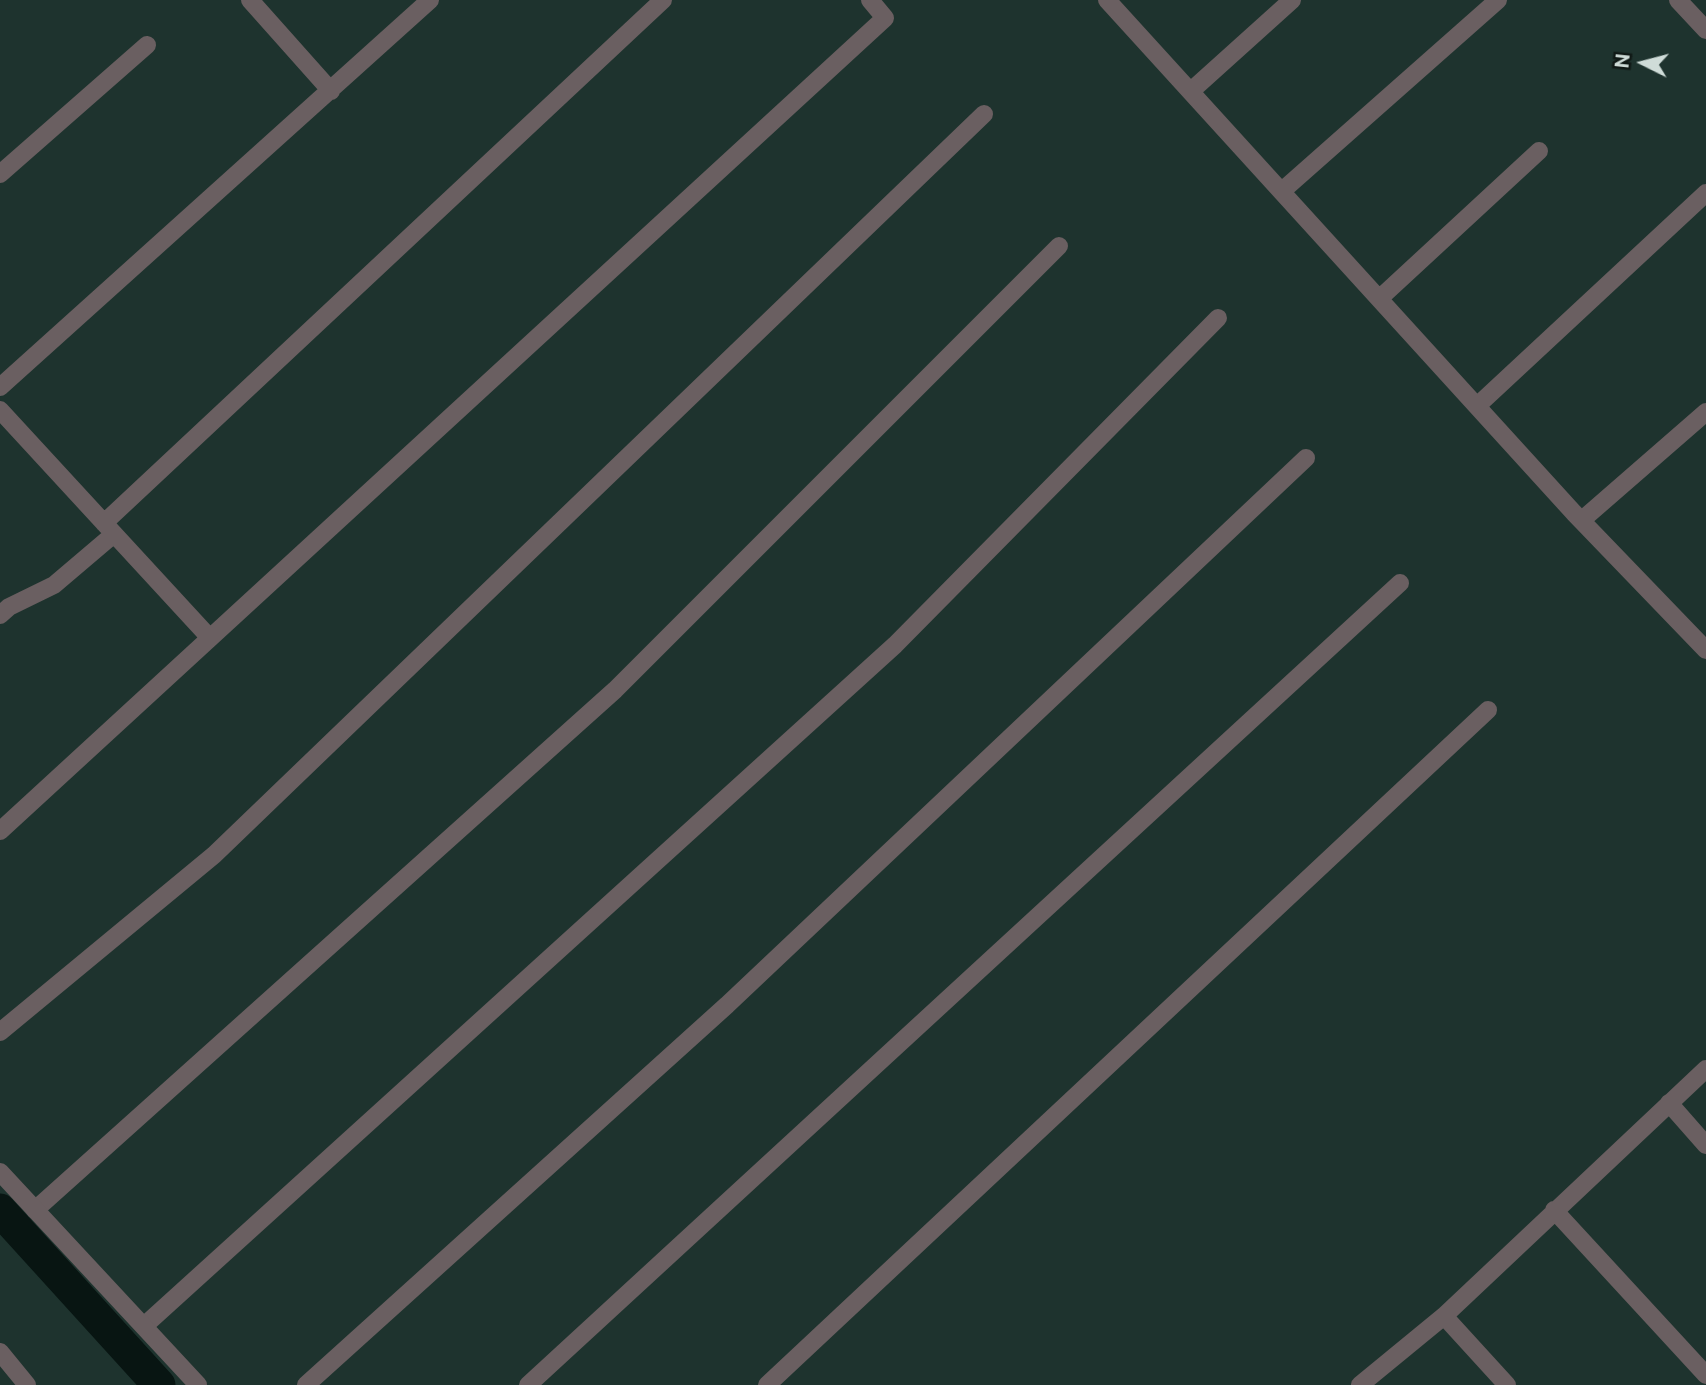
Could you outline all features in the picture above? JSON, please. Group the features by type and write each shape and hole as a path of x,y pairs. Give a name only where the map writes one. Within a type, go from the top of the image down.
{"street":[{"path":"250,0 331,91"},
{"path":"0,387 430,0"},
{"path":"0,615 9,607 54,585 109,528 663,0"},
{"path":"0,831 885,18 870,0"},
{"path":"1107,0 1582,520 1703,642"},
{"path":"1192,91 1292,0"},
{"path":"1282,191 1497,0"},
{"path":"1678,0 1706,30"},
{"path":"0,174 147,45"},
{"path":"0,1032 214,856 984,114"},
{"path":"1380,298 1539,151"},
{"path":"1477,406 1706,193"},
{"path":"35,1210 615,690 1059,246"},
{"path":"144,1326 895,645 1217,318"},
{"path":"0,410 210,638"},
{"path":"1582,520 1706,412"},
{"path":"306,1385 726,1005 1306,458"},
{"path":"528,1385 1400,583"},
{"path":"767,1385 1488,710"},
{"path":"1360,1385 1444,1316 1706,1069"},
{"path":"1669,1103 1706,1144"},
{"path":"0,1172 198,1385"},
{"path":"1554,1210 1706,1375"},
{"path":"1444,1316 1507,1385"},
{"path":"0,1352 27,1385"}],"waterway":[{"path":"0,1210 159,1385"}]}
